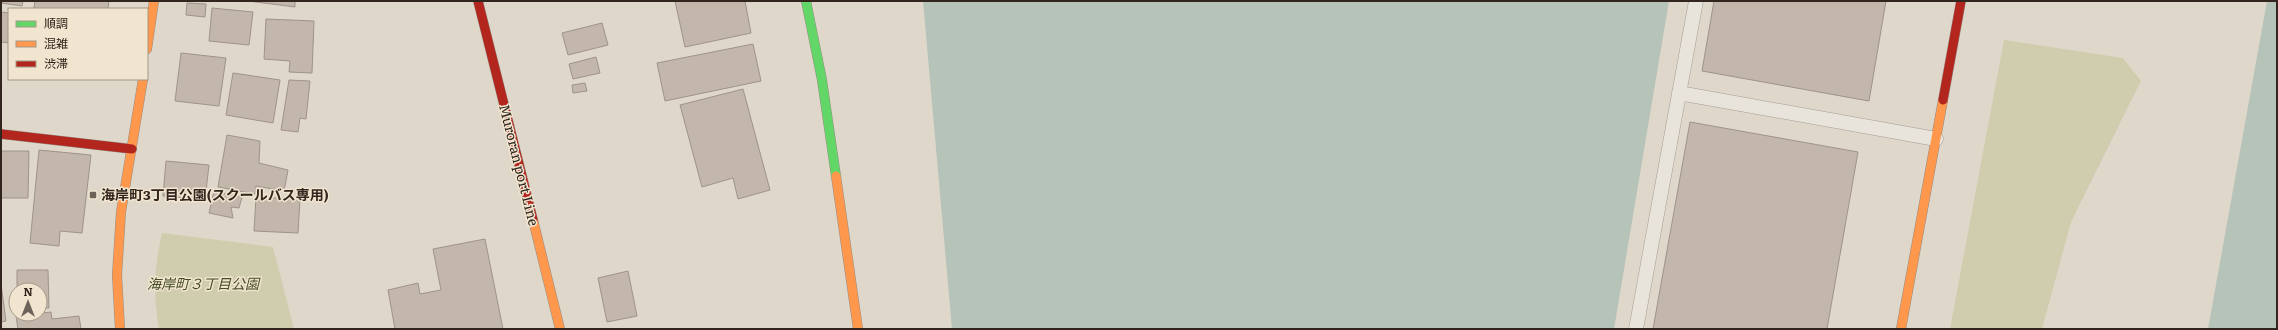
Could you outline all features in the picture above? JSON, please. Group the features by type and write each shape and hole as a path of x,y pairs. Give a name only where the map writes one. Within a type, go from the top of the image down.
{"street":[{"path":"148,42 154,1"},
{"name":"Muroran port Line","path":"478,1 560,329"},
{"path":"806,1 822,80 858,329"},
{"path":"1902,329 1961,1"},
{"path":"120,329 117,275 121,212 142,80"},
{"path":"1,134 132,149"}],"lane":[{"path":"1636,329 1696,1"},
{"path":"1679,93 1936,139"}],"green space":[{"path":"2004,40 2123,58 2141,81 2071,222 2042,329 1950,329"},
{"name":"海岸町３丁目公園","path":"162,233 273,247 294,329 159,329 155,281 157,258"}],"shaded area":[{"path":"923,1 1669,1 1614,329 952,329"},
{"path":"2267,1 2277,1 2277,329 2208,329"}],"building":[{"path":"1,1 23,1 22,6 1,3"},
{"path":"35,1 109,1 108,8 34,8"},
{"path":"248,1 295,1 295,7"},
{"path":"675,1 745,1 751,33 685,47"},
{"path":"1714,1 1886,1 1869,101 1702,71"},
{"path":"187,3 206,4 205,17 186,15"},
{"path":"212,8 253,12 249,45 209,41"},
{"path":"1,12 8,13 8,43 1,42"},
{"path":"266,19 314,21 312,73 289,72 290,61 264,59"},
{"path":"602,23 608,45 568,55 562,33"},
{"path":"753,44 761,81 665,101 657,63"},
{"path":"181,53 226,58 219,106 175,101"},
{"path":"596,57 600,73 573,79 569,64"},
{"path":"233,73 280,80 273,123 226,115"},
{"path":"289,80 310,81 306,119 300,118 298,132 281,130"},
{"path":"585,83 587,91 573,93 572,85"},
{"path":"743,89 770,190 738,199 733,178 702,187 680,105"},
{"path":"1690,122 1858,152 1827,329 1653,329"},
{"path":"227,135 260,141 259,163 288,170 284,191 256,186 255,194 218,187"},
{"path":"39,150 91,155 82,233 60,231 59,246 30,243"},
{"path":"1,151 29,151 28,198 1,198"},
{"path":"166,161 209,165 205,200 163,196"},
{"path":"214,191 242,197 239,208 231,207 233,218 209,213"},
{"path":"256,197 300,199 298,233 254,231"},
{"path":"485,239 503,329 395,329 388,290 418,283 420,294 441,290 433,249"},
{"path":"17,270 48,270 49,308 48,282 17,282"},
{"path":"628,271 637,316 607,322 598,278"},
{"path":"1,284 6,321 1,322"},
{"path":"48,312 51,312 52,319 79,316 81,329 18,329 17,322 48,322"}],"traffic: fast":[{"path":"806,1 822,80 836,176"}],"traffic: slow":[{"path":"148,42 154,1"},
{"path":"120,329 117,275 121,212 143,80"},
{"path":"1901,329 1943,100"},
{"path":"836,176 858,329"},
{"path":"533,220 560,329"}],"traffic: jam":[{"path":"478,1 533,220"},
{"path":"1943,100 1961,1"},
{"path":"1,134 132,149"}],"place":[{"name":"海岸町3丁目公園(スクールバス専用)","path":"93,195"}]}
